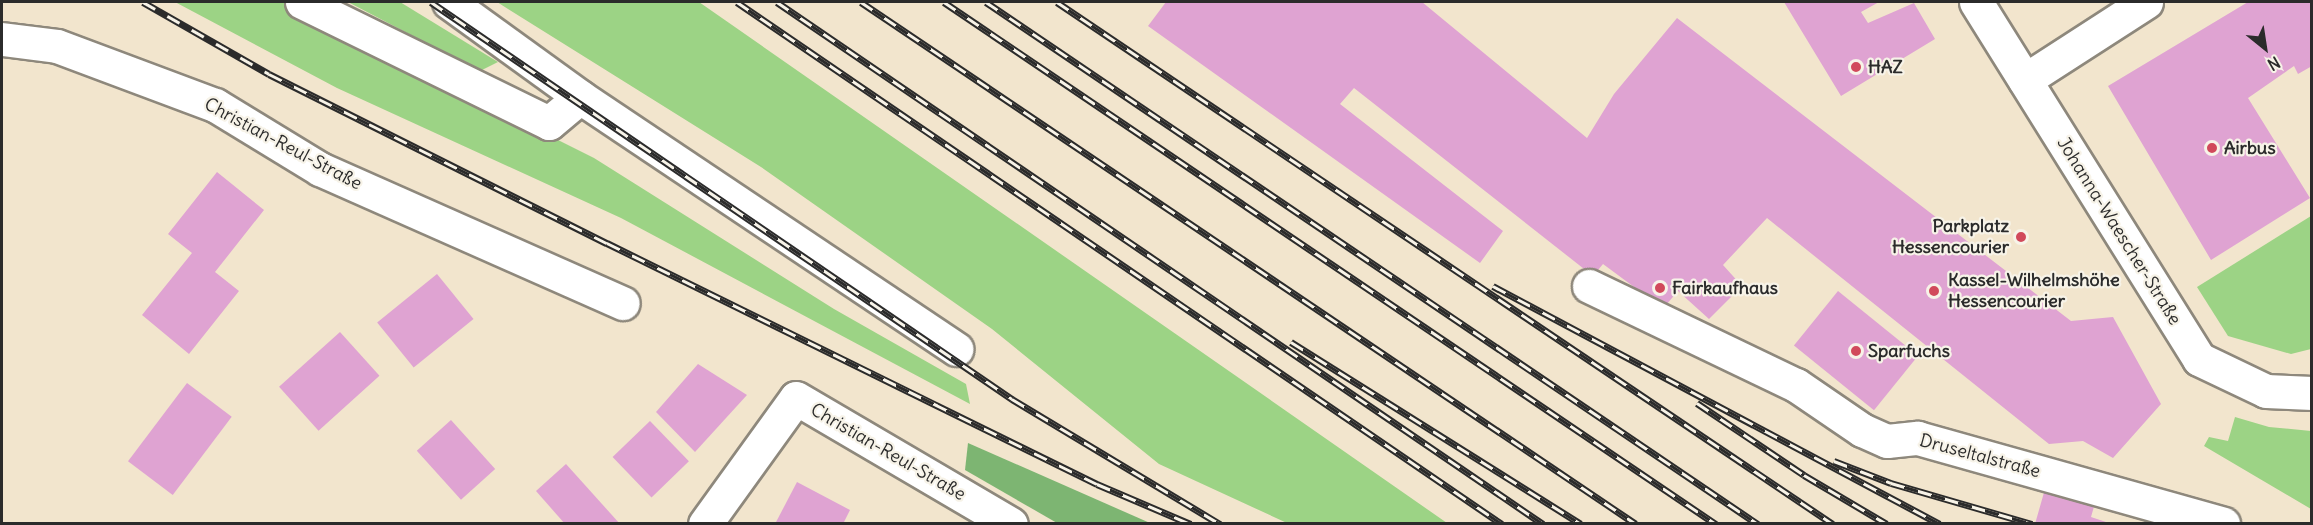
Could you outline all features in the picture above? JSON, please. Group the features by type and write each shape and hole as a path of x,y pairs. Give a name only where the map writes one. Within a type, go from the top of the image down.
{"street":[{"path":"302,2 549,123 580,97"},
{"path":"449,2 580,97 956,349"},
{"name":"Johanna-Waescher-Straße","path":"1976,2 2199,359 2266,391 2312,393"},
{"path":"2025,80 2146,2"},
{"name":"Christian-Reul-Straße","path":"2,39 57,46 215,105 320,169 623,303"},
{"name":"Druseltalstraße","path":"1589,286 1797,385 1862,430 1887,441 1917,438 2223,524"},
{"name":"Christian-Reul-Straße","path":"705,524 796,398 1011,524"}],"green space":[{"path":"175,2 282,2 594,158 834,309 966,384 970,404 621,218 337,88"},
{"path":"348,2 400,2 498,62 480,71"},
{"path":"497,2 699,2 1447,523 1287,523 1159,464 992,329 761,167"},
{"path":"2311,216 2311,349 2291,354 2228,336 2197,287"},
{"path":"2235,417 2269,427 2311,431 2311,509 2204,446 2209,437 2228,441"},
{"path":"968,443 1150,523 1057,523 965,470"}],"building":[{"path":"1166,2 1422,2 1587,138 1614,94 1677,18 2071,321 2113,317 2161,404 2113,458 2083,441 2049,444 1767,218 1723,265 1742,286 1709,319 1678,291 1666,305 1653,301 1603,264 1593,276 1354,88 1340,104 1503,231 1480,263 1148,26"},
{"name":"HAZ","path":"1784,2 1879,2 1861,12 1868,23 1914,3 1935,39 1841,96"},
{"name":"Airbus","path":"2248,2 2312,2 2312,66 2298,74 2294,66 2248,98 2310,198 2211,260 2108,86"},
{"path":"217,172 264,210 215,272 239,291 189,354 142,315 192,253 168,234"},
{"path":"437,274 474,319 414,368 377,322"},
{"name":"Sparfuchs","path":"1838,291 1918,356 1874,410 1794,345"},
{"path":"340,332 379,376 319,431 279,387"},
{"path":"698,364 747,395 695,452 656,412"},
{"path":"187,383 232,417 173,495 128,461"},
{"path":"451,420 495,469 461,500 417,451"},
{"path":"650,421 689,461 651,497 613,457"},
{"path":"566,464 620,524 565,524 536,491"},
{"path":"797,482 850,510 843,524 775,524"},
{"path":"2045,489 2095,503 2091,517 2112,524 2035,524"}],"railway":[{"path":"143,2 269,74 607,243 1097,484 1191,524"},
{"path":"431,2 1012,399 1220,524"},
{"path":"737,2 1502,524"},
{"path":"777,2 1543,524"},
{"path":"861,2 1636,524"},
{"path":"944,2 1716,524"},
{"path":"986,2 1758,524"},
{"path":"1057,2 1833,524"},
{"path":"1493,286 1940,524"},
{"path":"1291,342 1581,524"},
{"path":"1697,403 1804,475 1887,524"},
{"path":"1834,461 1891,483 2032,524"}],"place":[{"name":"HAZ","path":"1856,67"},
{"name":"Airbus","path":"2212,148"},
{"name":"Parkplatz Hessencourier","path":"2021,237"},
{"name":"Fairkaufhaus","path":"1660,288"},
{"name":"Kassel-Wilhelmshöhe Hessencourier","path":"1934,291"},
{"name":"Sparfuchs","path":"1856,351"}]}
